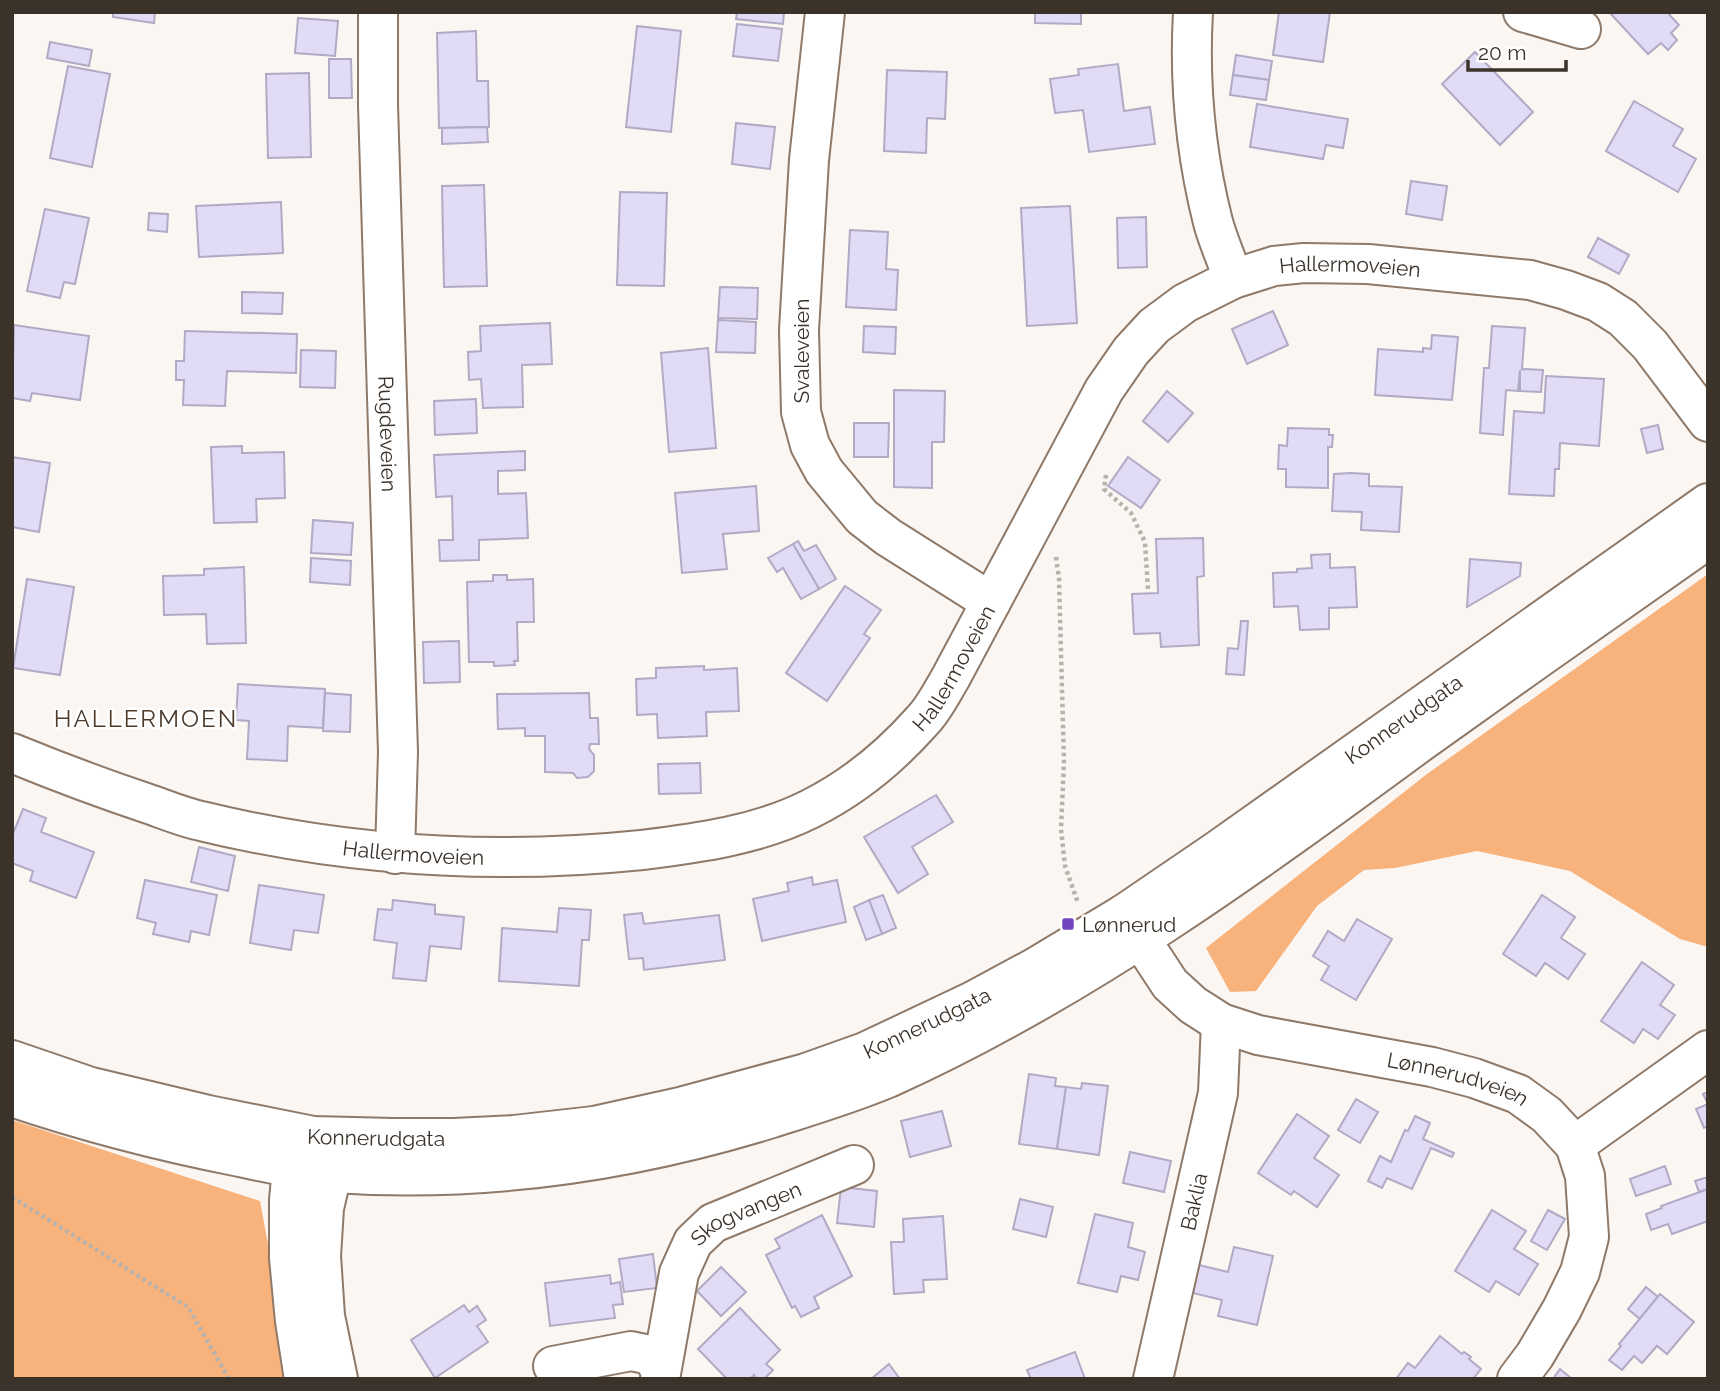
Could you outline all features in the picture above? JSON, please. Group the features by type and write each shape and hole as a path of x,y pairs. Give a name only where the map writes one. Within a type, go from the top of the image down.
{"street":[{"name":"Rugdeveien","path":"377,12 398,752 395,854"},
{"name":"Svaleveien","path":"825,12 809,160 799,330 801,412 810,445 824,471 862,517 888,537 991,602"},
{"path":"1193,12 1192,84 1198,141 1213,225 1233,279"},
{"path":"1523,12 1581,29"},
{"name":"Hallermoveien","path":"12,753 199,821 395,854 515,858 621,852 722,839 772,825 810,810 842,791 876,766 923,720 951,677 1104,390 1131,351 1154,326 1185,303 1233,279 1274,265 1368,264 1530,280 1566,290 1598,302 1623,318 1650,345 1708,422"},
{"name":"Konnerudgata","path":"12,1097 207,1151 292,1168 332,1173 457,1176 580,1163 656,1150 814,1105 885,1079 1053,993 1219,850 1708,503"},
{"name":"Konnerudgata","path":"12,1060 91,1087 149,1102 313,1136 454,1138 514,1135 594,1126 720,1097 806,1073 865,1052 973,1001 1037,967 1132,927 1297,832 1708,539"},
{"name":"Lønnerudveien","path":"1132,927 1170,984 1193,1005 1221,1023 1258,1035 1432,1067 1474,1078 1518,1094 1547,1115 1575,1145 1585,1176 1589,1237 1580,1272 1562,1309 1535,1355 1517,1379"},
{"name":"Baklia","path":"1153,1379 1218,1093 1221,1023"},
{"path":"1575,1145 1708,1050"},
{"path":"304,1379 289,1258 289,1200 292,1168 313,1136 332,1173 324,1208 321,1256 325,1316 338,1379"},
{"name":"Skogvangen","path":"661,1374 679,1273 693,1242 713,1223 854,1165"},
{"path":"553,1366 631,1351 650,1355 661,1374"}],"path":[{"path":"1106,475 1104,489 1131,513 1145,542 1149,590"},
{"path":"1035,518 1049,537 1056,557 1059,579 1064,762 1061,829 1065,866 1079,907"},
{"path":"12,1197 188,1307 229,1379"}],"shaded area":[{"path":"1708,574 1708,947 1680,939 1570,871 1477,851 1395,868 1364,870 1317,906 1256,991 1230,992 1206,948 1427,774"},
{"path":"12,1120 260,1201 293,1379 12,1379"}],"building":[{"path":"113,12 155,12 154,23 113,17"},
{"path":"737,12 784,12 783,24 736,19"},
{"path":"1035,12 1081,12 1081,24 1035,23"},
{"path":"1279,12 1330,12 1323,62 1273,55"},
{"path":"1609,12 1667,12 1679,25 1671,33 1677,40 1668,50 1661,43 1648,54"},
{"path":"298,18 338,21 335,56 295,53"},
{"path":"737,24 782,29 778,61 733,56"},
{"path":"637,26 681,31 671,132 626,127"},
{"path":"476,31 477,81 488,81 489,127 439,128 437,33"},
{"path":"50,42 92,50 89,66 47,58"},
{"path":"1475,52 1533,112 1500,145 1442,84"},
{"path":"1236,55 1272,61 1269,80 1233,75"},
{"path":"329,59 351,59 352,98 329,98"},
{"path":"1118,64 1124,111 1150,107 1155,144 1089,152 1083,110 1055,113 1050,79 1079,75 1078,69"},
{"path":"68,66 110,74 92,167 50,158"},
{"path":"887,70 947,72 945,119 927,118 926,153 884,151"},
{"path":"309,73 311,157 268,158 266,74"},
{"path":"1233,75 1269,80 1266,100 1230,95"},
{"path":"1634,101 1683,129 1673,146 1696,159 1678,192 1606,151"},
{"path":"1257,104 1348,119 1343,148 1326,145 1323,159 1250,147"},
{"path":"736,123 775,127 770,169 732,164"},
{"path":"487,127 488,142 442,144 442,128"},
{"path":"1411,181 1447,186 1442,220 1406,214"},
{"path":"484,185 487,286 444,287 442,186"},
{"path":"620,192 667,193 664,286 617,285"},
{"path":"281,202 283,253 199,257 196,206"},
{"path":"1070,206 1077,323 1027,326 1021,208"},
{"path":"45,209 89,218 75,284 64,282 60,298 27,291"},
{"path":"149,213 168,214 167,232 148,230"},
{"path":"1146,217 1147,267 1118,268 1117,218"},
{"path":"850,230 888,232 886,269 898,270 896,310 846,307"},
{"path":"1598,238 1629,255 1619,274 1588,257"},
{"path":"720,287 758,288 757,319 718,318"},
{"path":"242,292 283,293 282,314 242,313"},
{"path":"1273,311 1288,345 1247,364 1232,329"},
{"path":"718,320 756,322 755,353 716,352"},
{"path":"550,323 552,364 522,365 523,407 483,408 481,379 469,380 468,352 481,351 480,326"},
{"path":"14,325 89,336 80,400 32,393 30,401 12,398"},
{"path":"864,326 896,327 895,354 863,352"},
{"path":"1492,326 1525,328 1522,369 1543,370 1541,392 1520,391 1520,370 1518,391 1506,390 1503,435 1480,433 1484,368 1489,368"},
{"path":"185,331 297,334 296,373 227,371 225,406 183,405 184,380 176,380 176,361 184,361"},
{"path":"1432,335 1458,337 1452,400 1375,395 1378,349 1423,352 1423,348 1431,349"},
{"path":"708,348 716,448 669,452 661,353"},
{"path":"301,350 336,351 335,388 300,387"},
{"path":"1546,376 1604,379 1599,446 1560,443 1554,496 1509,494 1514,411 1544,413"},
{"path":"894,390 945,391 944,442 932,442 932,488 894,487"},
{"path":"1167,391 1193,413 1168,442 1143,421"},
{"path":"476,399 477,433 435,435 434,401"},
{"path":"854,423 889,423 888,457 854,457"},
{"path":"1658,425 1663,449 1647,453 1641,429"},
{"path":"1288,428 1329,429 1329,435 1333,435 1332,447 1328,447 1328,488 1286,487 1286,469 1278,469 1279,445 1287,446"},
{"path":"242,446 242,453 284,452 285,498 256,499 257,522 214,523 211,447"},
{"path":"525,451 525,470 498,471 498,494 526,493 528,538 479,540 479,560 440,561 439,540 453,540 452,496 436,497 434,455"},
{"path":"12,457 50,463 39,532 12,527"},
{"path":"1128,457 1160,480 1141,508 1108,486"},
{"path":"1334,474 1369,474 1369,486 1402,487 1399,532 1361,530 1362,512 1332,511"},
{"path":"756,486 759,531 723,534 727,569 682,573 675,493"},
{"path":"313,520 353,523 351,555 311,553"},
{"path":"1203,538 1204,576 1197,577 1199,645 1161,647 1160,633 1134,634 1132,594 1158,593 1156,539"},
{"path":"798,541 804,551 816,545 836,579 819,589 793,544"},
{"path":"793,544 819,589 801,599 783,568 777,572 768,558"},
{"path":"1330,554 1330,568 1355,567 1357,607 1329,608 1329,629 1300,630 1298,606 1274,607 1273,573 1312,568 1311,555"},
{"path":"311,558 351,561 350,585 310,582"},
{"path":"1470,559 1521,563 1520,576 1467,607"},
{"path":"244,567 246,643 207,644 206,614 164,615 163,576 204,575 204,569"},
{"path":"493,575 507,575 507,580 533,579 534,622 517,622 518,661 514,661 515,665 494,666 494,662 469,662 467,582 493,581"},
{"path":"27,579 74,587 60,675 13,668"},
{"path":"845,586 881,610 864,634 870,638 827,701 786,673"},
{"path":"1241,621 1248,621 1244,675 1226,674 1228,648 1238,649"},
{"path":"459,641 460,682 424,683 423,642"},
{"path":"704,666 704,670 737,668 739,711 706,712 707,736 658,738 657,714 637,715 636,679 656,678 656,668"},
{"path":"238,684 325,689 323,728 288,726 287,761 247,759 249,721 236,720"},
{"path":"325,693 351,695 350,732 323,731"},
{"path":"589,693 590,718 598,718 599,744 590,744 589,749 594,755 594,771 588,777 577,778 573,773 545,772 545,736 525,736 525,728 498,729 497,694"},
{"path":"700,763 701,793 659,794 658,764"},
{"path":"936,795 953,822 912,847 928,874 898,893 864,837"},
{"path":"23,809 46,818 41,832 94,852 76,898 30,881 33,871 12,863 12,836"},
{"path":"199,847 235,856 228,891 191,882"},
{"path":"812,877 813,885 837,880 846,922 762,941 753,899 789,891 787,883"},
{"path":"145,880 217,895 209,935 191,931 189,942 153,934 156,923 137,918"},
{"path":"259,885 324,895 318,933 294,930 291,950 250,943"},
{"path":"883,895 896,928 882,934 869,900"},
{"path":"1542,895 1575,917 1561,938 1585,954 1568,979 1545,963 1536,976 1503,954"},
{"path":"393,900 435,905 435,914 464,917 461,949 430,946 426,981 393,978 397,943 374,940 378,909 392,910"},
{"path":"869,900 882,934 866,940 854,907"},
{"path":"559,908 591,910 589,940 582,940 579,986 499,981 502,928 557,932"},
{"path":"642,913 644,924 719,915 725,960 644,970 643,958 629,959 624,915"},
{"path":"1357,919 1392,939 1356,1000 1321,980 1329,966 1313,956 1328,931 1344,941"},
{"path":"1642,962 1674,985 1660,1005 1675,1015 1658,1039 1643,1029 1634,1043 1601,1021"},
{"path":"1029,1074 1056,1078 1055,1086 1066,1087 1057,1149 1019,1144"},
{"path":"1082,1083 1108,1086 1099,1155 1057,1149 1066,1087 1081,1089"},
{"path":"1356,1099 1378,1112 1360,1143 1338,1130"},
{"path":"1708,1104 1708,1126 1704,1128 1696,1109"},
{"path":"942,1111 951,1146 910,1157 901,1121"},
{"path":"1297,1114 1329,1136 1314,1158 1339,1175 1317,1207 1294,1191 1291,1195 1258,1173"},
{"path":"1415,1116 1430,1123 1423,1139 1454,1153 1452,1157 1431,1148 1412,1189 1387,1178 1382,1188 1368,1181 1380,1156 1391,1162 1405,1130 1408,1131"},
{"path":"1130,1152 1171,1161 1164,1192 1123,1183"},
{"path":"1665,1166 1671,1184 1636,1196 1630,1179"},
{"path":"1708,1177 1708,1189 1699,1192 1695,1181"},
{"path":"841,1187 877,1191 874,1227 837,1223"},
{"path":"1708,1189 1708,1221 1672,1234 1668,1224 1651,1230 1646,1214"},
{"path":"1020,1199 1053,1207 1046,1237 1013,1229"},
{"path":"1492,1210 1526,1231 1514,1249 1538,1264 1519,1295 1496,1281 1489,1292 1455,1271"},
{"path":"1548,1210 1565,1219 1547,1250 1531,1241"},
{"path":"1095,1214 1133,1223 1128,1247 1145,1252 1138,1280 1121,1276 1117,1292 1078,1283"},
{"path":"822,1215 852,1276 814,1297 819,1308 801,1317 795,1306 792,1308 766,1255 780,1248 775,1239"},
{"path":"943,1216 947,1279 923,1280 924,1292 894,1294 891,1242 904,1242 903,1219"},
{"path":"1234,1247 1273,1256 1257,1325 1218,1316 1222,1300 1193,1293 1199,1265 1228,1272"},
{"path":"653,1254 657,1288 624,1292 619,1259"},
{"path":"721,1267 746,1292 721,1316 697,1291"},
{"path":"610,1275 611,1284 620,1282 623,1304 613,1305 615,1318 550,1326 545,1283"},
{"path":"1646,1287 1658,1297 1640,1319 1628,1309"},
{"path":"1660,1294 1694,1322 1667,1354 1657,1346 1642,1363 1634,1356 1622,1370 1609,1360"},
{"path":"464,1305 469,1312 477,1306 486,1320 477,1326 488,1342 435,1378 411,1340"},
{"path":"740,1308 780,1350 766,1364 773,1370 764,1379 757,1379 754,1375 750,1379 727,1379 698,1349"},
{"path":"1440,1336 1462,1354 1464,1352 1471,1357 1469,1359 1481,1369 1473,1379 1396,1379 1408,1363 1415,1368"},
{"path":"1075,1352 1085,1379 1031,1379 1027,1370"},
{"path":"889,1364 900,1379 871,1379"},
{"path":"1560,1369 1572,1379 1553,1379"}],"place":[{"name":"Lønnerud","path":"1068,924"}],"district":[{"name":"HALLERMOEN","path":"146,718"}]}
